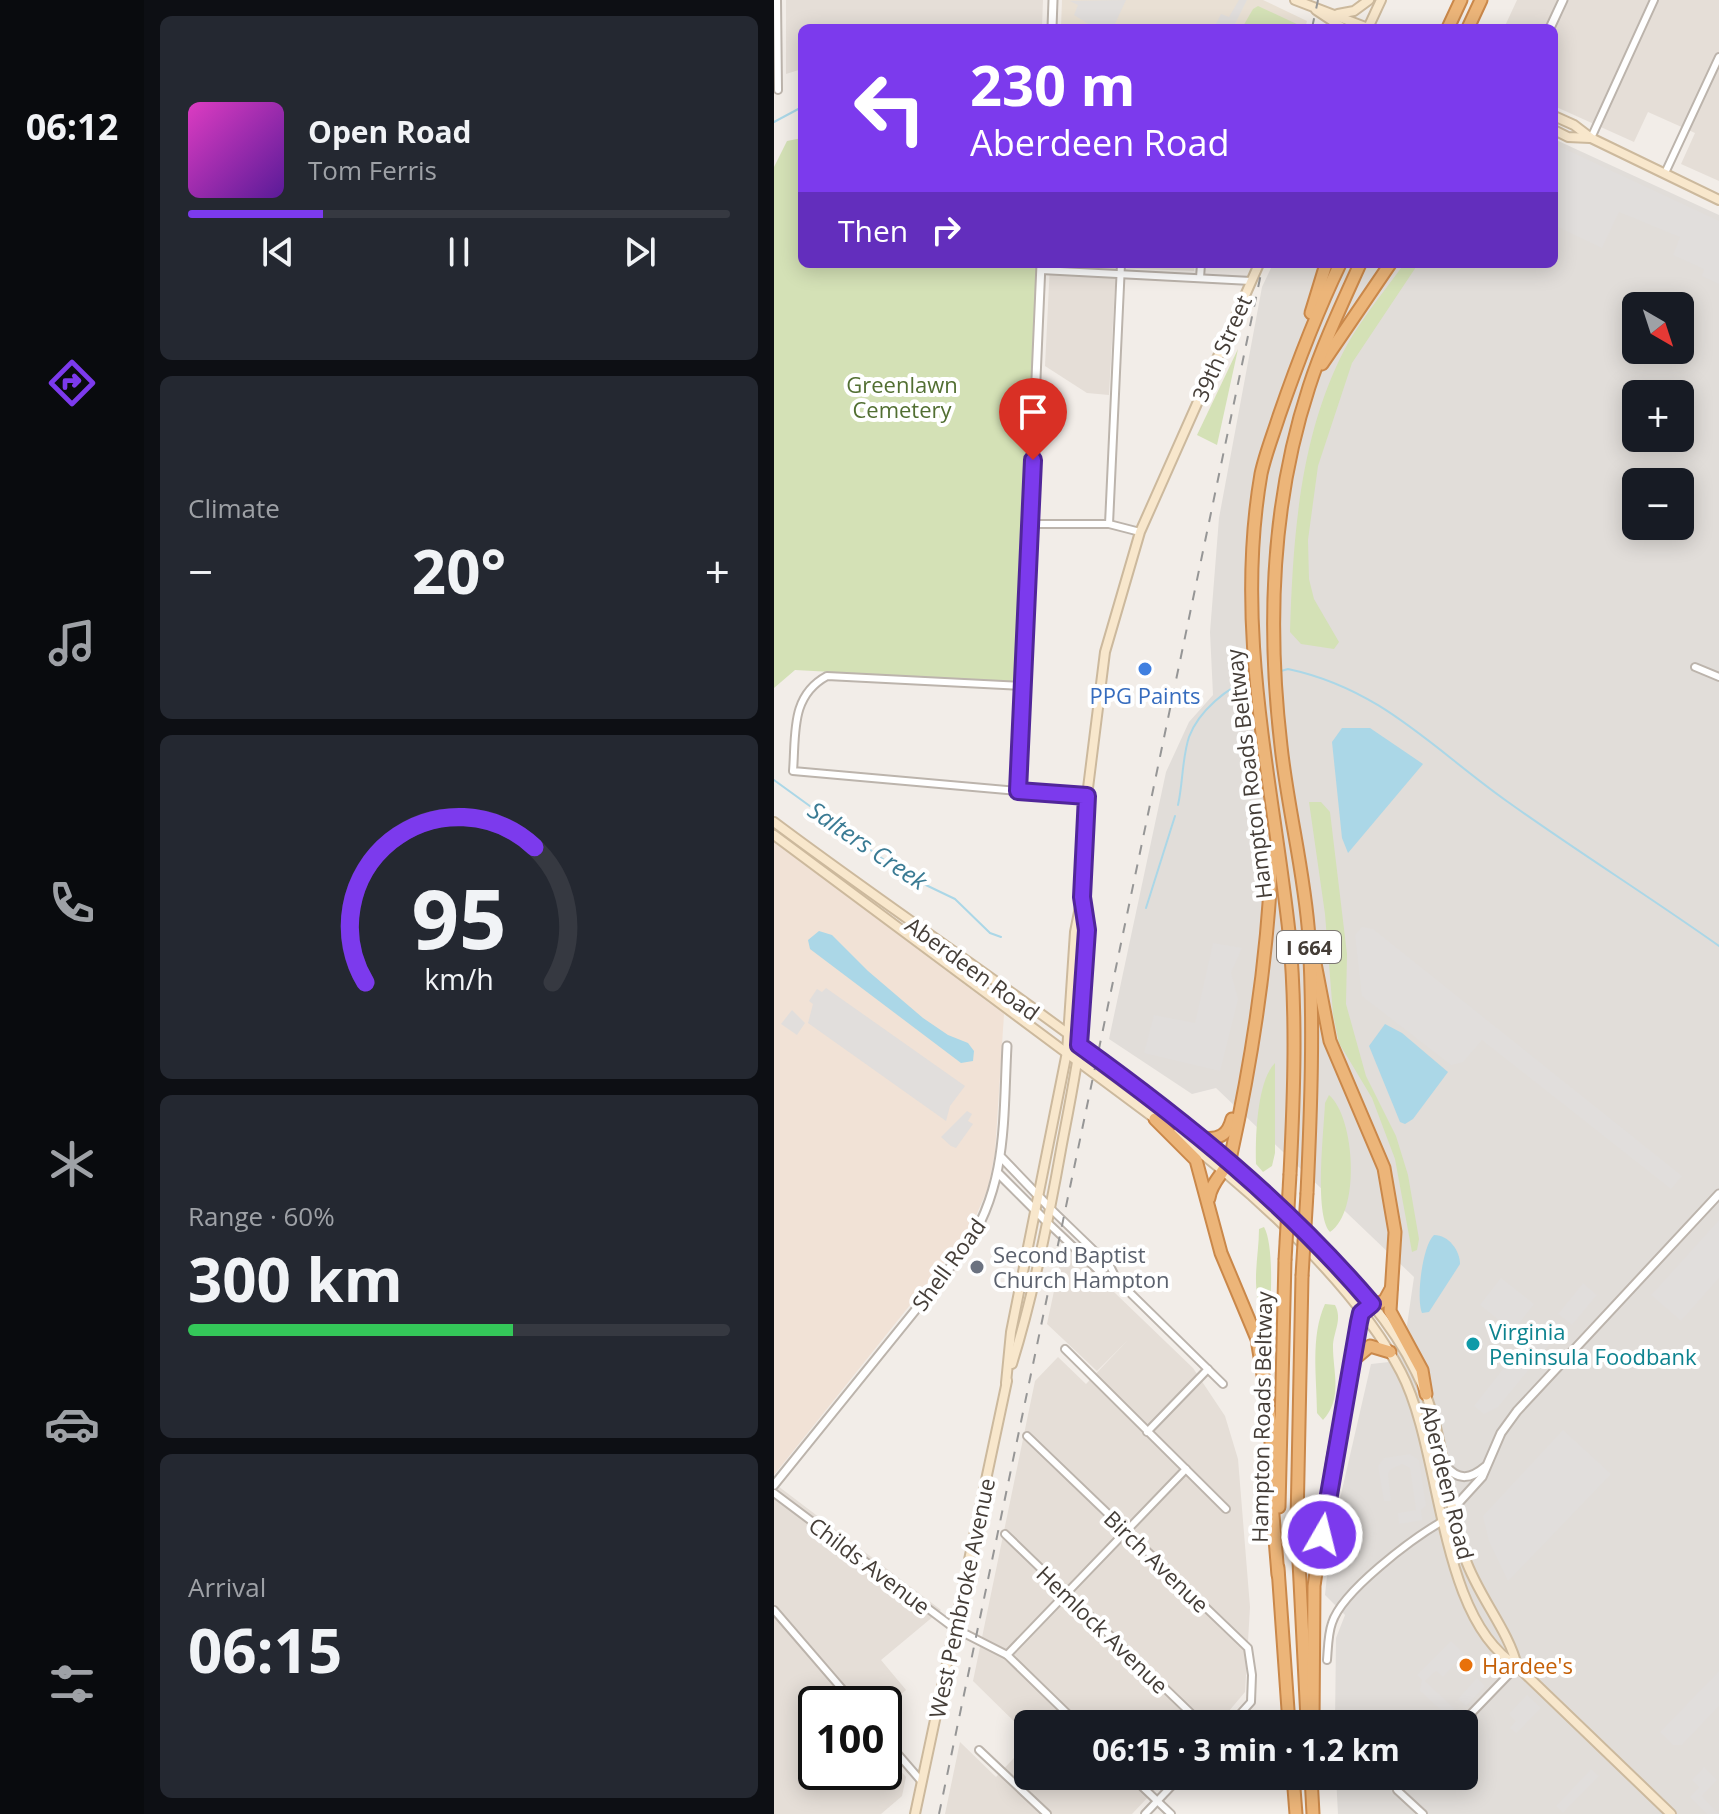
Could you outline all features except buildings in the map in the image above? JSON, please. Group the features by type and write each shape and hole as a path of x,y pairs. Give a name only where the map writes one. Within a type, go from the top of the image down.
{"highway":[{"path":"1450,24 1461,0"},
{"path":"1470,24 1481,0"},
{"path":"1295,369 1325,268"},
{"name":"Hampton Roads Beltway","path":"1288,1710 1278,1575 1285,1260 1294,1067 1292,985 1256,709 1251,581 1262,472 1295,369 1338,268"},
{"name":"Hampton Roads Beltway","path":"1309,1710 1296,1507 1312,1059 1309,937 1277,703 1272,638 1277,545 1285,483 1308,389 1358,268"},
{"path":"1308,389 1348,322 1387,268"},
{"path":"1209,1205 1211,1187 1230,1160 1269,940 1273,824"},
{"path":"1309,937 1330,1041 1373,1138 1391,1197 1395,1232 1391,1316 1422,1370 1426,1394"},
{"path":"1203,1138 1217,1138 1228,1130 1250,1048"},
{"path":"1155,1119 1195,1157 1221,1253 1246,1307 1264,1367 1271,1424 1271,1491 1278,1575"},
{"path":"1310,1710 1314,1586 1351,1361 1361,1313 1372,1304 1385,1300 1392,1288"},
{"path":"1351,1361 1370,1346 1390,1352"},
{"path":"1294,1790 1296,1814"},
{"path":"1312,1790 1313,1814"}],"main road":[{"path":"1295,0 1359,24"},
{"path":"1336,14 1354,11 1369,0"},
{"path":"1370,24 1381,0"},
{"path":"1316,9 1337,24"},
{"path":"1558,118 1591,138 1719,200"},
{"path":"1558,132 1568,137 1591,138"},
{"name":"39th Street","path":"1183,431 1257,268"},
{"name":"West Pembroke Avenue","path":"1006,1383 1011,1332 1067,1052 1075,932 1082,897 1087,796 1105,652 1140,532 1183,431"},
{"name":"Aberdeen Road","path":"774,822 1203,1138 1230,1160 1334,1261 1372,1304 1404,1350 1426,1394 1472,1577 1514,1650 1517,1666"},
{"name":"Aberdeen Road","path":"774,835 1222,1171 1271,1215 1361,1313 1390,1352 1407,1385 1425,1434 1441,1522 1473,1609 1504,1658 1517,1666 1671,1814"},
{"name":"West Pembroke Avenue","path":"915,1814 1006,1383 1047,1222 1077,1060 1087,930 1082,897"}],"street":[{"path":"777,0 778,90"},
{"path":"1052,24 1053,0"},
{"path":"1552,24 1563,0"},
{"path":"1591,138 1654,0"},
{"path":"1665,173 1719,57"},
{"path":"1018,791 1041,268"},
{"path":"1052,268 1251,281"},
{"path":"1109,524 1121,268"},
{"path":"1200,278 1201,268"},
{"path":"1031,524 1109,524 1140,532"},
{"path":"1695,667 1719,677"},
{"path":"1023,686 837,676 818,681 798,704 793,771 1087,796"},
{"name":"Shell Road","path":"774,1485 968,1243 988,1210 1002,1158 1007,1046"},
{"path":"1002,1158 1110,1266 1117,1280 1223,1384"},
{"path":"999,1174 1103,1275 1117,1280"},
{"path":"1327,1660 1332,1620 1341,1608 1396,1551 1441,1522 1475,1487 1501,1433 1517,1411 1718,1197"},
{"path":"1065,1349 1226,1509"},
{"path":"1147,1432 1208,1369"},
{"name":"Birch Avenue","path":"1027,1436 1248,1648 1252,1675 1251,1702 1244,1710"},
{"path":"1446,1466 1454,1474 1469,1477 1489,1462"},
{"path":"1007,1655 1186,1469"},
{"name":"Childs Avenue","path":"774,1493 954,1628 1007,1655 1064,1710"},
{"name":"Hemlock Avenue","path":"1005,1534 1187,1710"},
{"path":"774,1610 839,1686"},
{"path":"1475,1710 1517,1666"},
{"path":"979,1750 1047,1814"},
{"path":"902,1759 922,1782"},
{"path":"1146,1790 1171,1814"},
{"path":"1145,1814 1168,1790"},
{"path":"1397,1790 1423,1814"}],"shaded area":[{"path":"786,0 1043,0 1042,24 798,24 798,70 786,74"},
{"path":"1062,0 1263,0 1307,21 1306,24 1061,24"},
{"path":"1126,0 1115,24 1089,24 1074,15 1078,5 1070,1"},
{"path":"1239,0 1247,0 1235,24 1216,24 1221,14 1229,17"},
{"path":"1517,0 1719,0 1719,181 1681,164 1695,133 1648,112 1634,142 1558,108 1558,24 1506,24"},
{"path":"1558,141 1719,215 1719,1814 1338,1814 1337,1790 1478,1790 1478,1710 1335,1710 1336,1638 1345,1615 1325,1595 1331,1538 1371,1364 1389,1362 1406,1332 1414,1277 1216,1088 1192,1094 1109,1039 1166,772 1189,722 1213,695 1210,632 1219,518 1262,287 1271,268 1558,268"},
{"path":"1558,146 1719,221 1719,284 1702,276 1704,269 1673,255 1680,237 1619,212 1602,248 1558,227"},
{"path":"1050,268 1116,268 1109,395 1087,393 1045,366"},
{"path":"1116,268 1194,268 1194,271"},
{"path":"774,842 1004,1014 995,1153 988,1188 975,1218 954,1250 774,1475"},
{"path":"1362,927 1373,929 1682,1176 1671,1189 1482,1040 1463,1062 1451,1065 1362,996 1355,935"},
{"path":"1213,943 1242,948 1231,973 1238,999 1220,1071 1144,1053 1154,1015 1195,1023"},
{"path":"826,988 965,1086 950,1106 946,1121 808,1023 813,1004 809,1001 817,989 822,992"},
{"path":"792,1010 805,1023 797,1035 781,1024"},
{"path":"967,1111 972,1114 968,1121 973,1124 956,1148 941,1137"},
{"path":"1719,1220 1719,1278 1681,1321 1651,1295"},
{"path":"1064,1244 1193,1368 1225,1416 1238,1459 1250,1607 1245,1692 1230,1710 1014,1710 1014,1721 973,1681 1035,1381 1058,1357 1086,1384 1128,1340 1097,1371 1047,1324"},
{"path":"1501,1278 1534,1304 1513,1331 1480,1305"},
{"path":"1583,1283 1597,1295 1572,1325 1558,1314"},
{"path":"1537,1326 1554,1339 1498,1407 1484,1414 1474,1406"},
{"path":"1563,1430 1611,1474 1508,1581 1489,1541 1483,1516"},
{"path":"1410,1454 1419,1460 1426,1506 1421,1510 1422,1520 1399,1524 1398,1513 1416,1510 1410,1468 1402,1464 1391,1469 1388,1474 1391,1501 1384,1501 1378,1466 1384,1458"},
{"path":"774,1483 941,1610 881,1660 906,1690 902,1693 902,1686 798,1686 798,1790 902,1790 902,1772 906,1777 902,1796 881,1814 774,1814"},
{"path":"1451,1641 1465,1654 1443,1677 1436,1671 1425,1681 1454,1708 1452,1710 1441,1710 1420,1691 1422,1680 1417,1675"},
{"path":"1719,1671 1719,1706 1682,1745 1673,1745 1660,1732"},
{"path":"1477,1678 1485,1686 1466,1706 1458,1699"},
{"path":"1527,1695 1541,1708 1516,1733 1510,1728 1516,1721 1509,1714"},
{"path":"960,1742 996,1777 1014,1758 1014,1790 1155,1790 1132,1814 945,1814"},
{"path":"1704,1767 1717,1780 1702,1796 1719,1814 1707,1814 1690,1797 1699,1787 1692,1780"},
{"path":"1591,1769 1599,1776 1563,1813 1556,1806"}],"green space":[{"path":"1258,6 1297,24 1244,24"},
{"name":"Greenlawn Cemetery","path":"798,139 798,268 1037,268 1020,682 795,670 774,688 774,167 787,141"},
{"path":"1401,268 1415,268 1352,363 1318,466 1308,540 1309,579 1314,599 1339,642 1334,649 1301,644 1290,632 1297,522 1309,448 1319,413 1347,345"},
{"path":"1238,349 1217,445 1197,435"},
{"path":"1309,802 1321,802 1330,812 1347,954 1346,1004 1366,1076 1396,1136 1408,1175 1419,1239 1417,1250 1412,1252 1395,1159 1372,1098 1339,1043"},
{"path":"1275,1063 1275,1153 1272,1166 1263,1172 1256,1164 1258,1110 1264,1083"},
{"path":"1329,1095 1338,1106 1344,1123 1351,1164 1347,1205 1340,1221 1330,1232 1322,1208 1321,1190 1325,1103"},
{"path":"1264,1227 1269,1244 1271,1282 1269,1312 1263,1315 1256,1272 1259,1229"},
{"path":"1325,1304 1335,1305 1338,1321 1333,1342 1335,1394 1323,1420 1317,1413 1315,1358 1317,1330"}],"water":[{"path":"1342,728 1370,728 1423,764 1348,853 1342,838 1332,742"},
{"path":"819,931 832,935 923,1018 948,1035 968,1043 974,1051 973,1061 961,1063 810,949 808,940"},
{"path":"1385,1024 1402,1033 1448,1072 1413,1119 1405,1124 1400,1122 1369,1046"},
{"path":"1434,1235 1453,1245 1460,1264 1429,1312 1422,1313 1421,1273 1426,1250"}],"waterway":[{"path":"774,122 798,109"},
{"path":"1281,671 1288,669 1321,678 1379,706 1508,802 1719,946"},
{"path":"1178,805 1185,753 1193,728 1215,701 1252,679"},
{"name":"Salters Creek","path":"774,780 905,875 955,899 990,933 1001,937"},
{"path":"1146,908 1175,816"}],"railway":[{"path":"1313,24 1318,0"},
{"path":"939,1814 1262,268"}],"place":[{"name":"PPG Paints","path":"1145,669"},
{"name":"Second Baptist Church Hampton","path":"977,1267"},
{"name":"Virginia Peninsula Foodbank","path":"1473,1344"},
{"name":"Hardee's","path":"1466,1665"}],"route":[{"path":"1033,460 1018,791 1087,796 1082,897 1087,930 1079,1045 1239,1168 1334,1261 1372,1304 1361,1313 1359,1322 1341,1410 1322,1535"}]}
